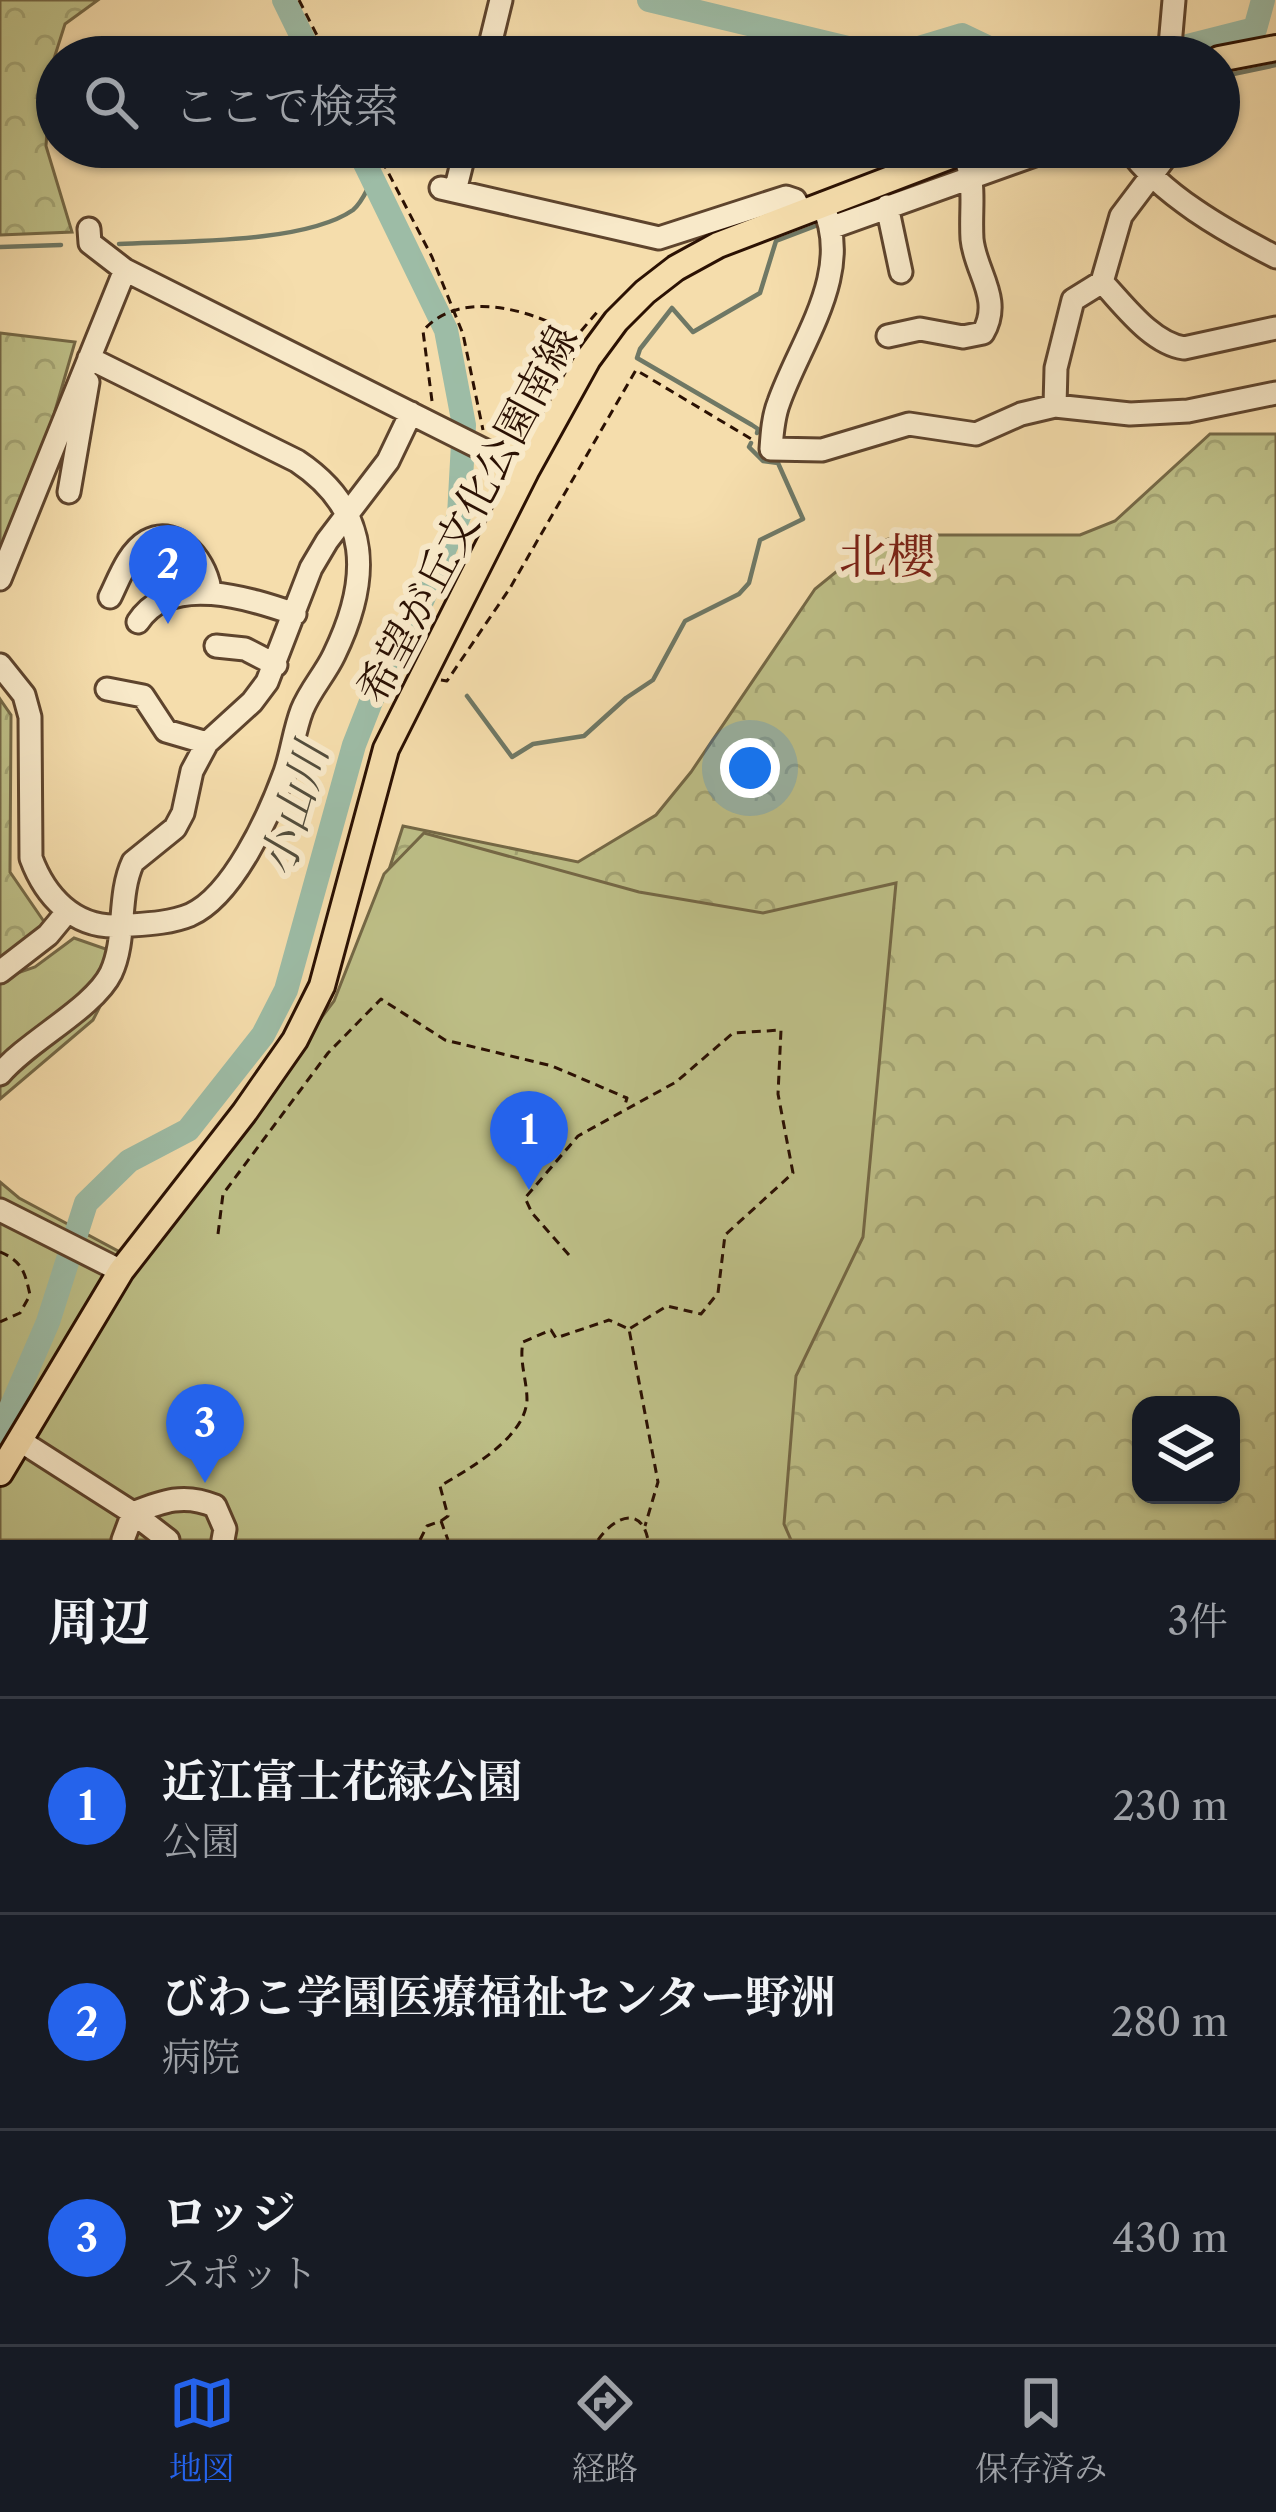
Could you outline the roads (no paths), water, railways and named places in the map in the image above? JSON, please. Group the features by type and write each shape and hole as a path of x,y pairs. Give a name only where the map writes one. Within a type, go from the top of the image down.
{"main road":[{"path":"1240,55 1276,48"},
{"name":"希望が丘文化公園南線","path":"0,1473 121,1271 295,1040 322,986 386,749 588,359 645,292 718,245 819,214 925,168"}],"street":[{"path":"493,36 501,0"},
{"path":"1171,36 1174,0"},
{"path":"457,168 448,189 659,238 786,196 819,214 887,206 999,168"},
{"path":"887,336 920,329 963,337 983,333 991,293 972,242 972,168"},
{"path":"1146,168 1237,237 1276,257"},
{"path":"1055,406 1056,368 1073,299 1102,282 1121,216 1159,168"},
{"path":"887,206 901,272"},
{"path":"819,214 822,302 778,402 771,449 822,450 909,424 976,434 1021,414 1055,406 1130,414 1187,411 1276,393"},
{"path":"89,229 90,243 125,270 450,432 480,440 526,471"},
{"path":"1276,267 1276,278"},
{"path":"0,578 125,270"},
{"path":"1102,282 1140,322 1173,347 1276,328"},
{"path":"69,492 89,358"},
{"path":"0,665 24,695 30,717 31,858 39,880 68,912 86,922 168,922 193,914 217,898 234,878 284,773 305,703 342,634 358,584 358,547 349,512 326,481 298,461 89,358"},
{"path":"0,1074 34,1040 98,993 116,959 133,862 175,828 192,771 207,743 252,702 276,665 311,568 420,417"},
{"path":"110,597 139,548 162,537 193,553 203,565 210,593"},
{"path":"138,622 158,603 210,593 295,614"},
{"path":"216,646 245,649 276,665"},
{"path":"107,689 142,696 166,731 207,743"},
{"path":"0,972 35,946 68,912"},
{"path":"0,1210 121,1271"},
{"path":"19,1440 168,1540"},
{"path":"123,1540 134,1513 169,1498 196,1498 215,1506 224,1540"}],"waterway":[{"name":"小山川","path":"284,0 302,36"},
{"path":"649,0 798,36"},
{"path":"1227,36 1255,29 1263,0"},
{"path":"959,36 964,36"},
{"path":"1240,73 1276,65"},
{"name":"小山川","path":"0,1433 48,1322 86,1203 129,1161 188,1130 263,1035 286,990 354,745 459,516 464,425 446,330 367,168"},
{"path":"119,244 240,239 304,229 353,210 373,179"},
{"path":"757,433 752,425 637,358 672,308 693,332 760,293 776,241 818,225"},
{"path":"0,247 61,245"},
{"path":"467,696 512,757 533,744 584,736 653,680 685,621 739,594 749,583 760,540 803,519 778,463 763,461 749,447 751,443"}],"place":[{"name":"びわこ学園医療福祉センター野洲","path":"168,624"},
{"name":"近江富士花緑公園","path":"529,1190"},
{"name":"ロッジ","path":"205,1483"}],"district":[{"name":"北櫻","path":"887,555"}]}
